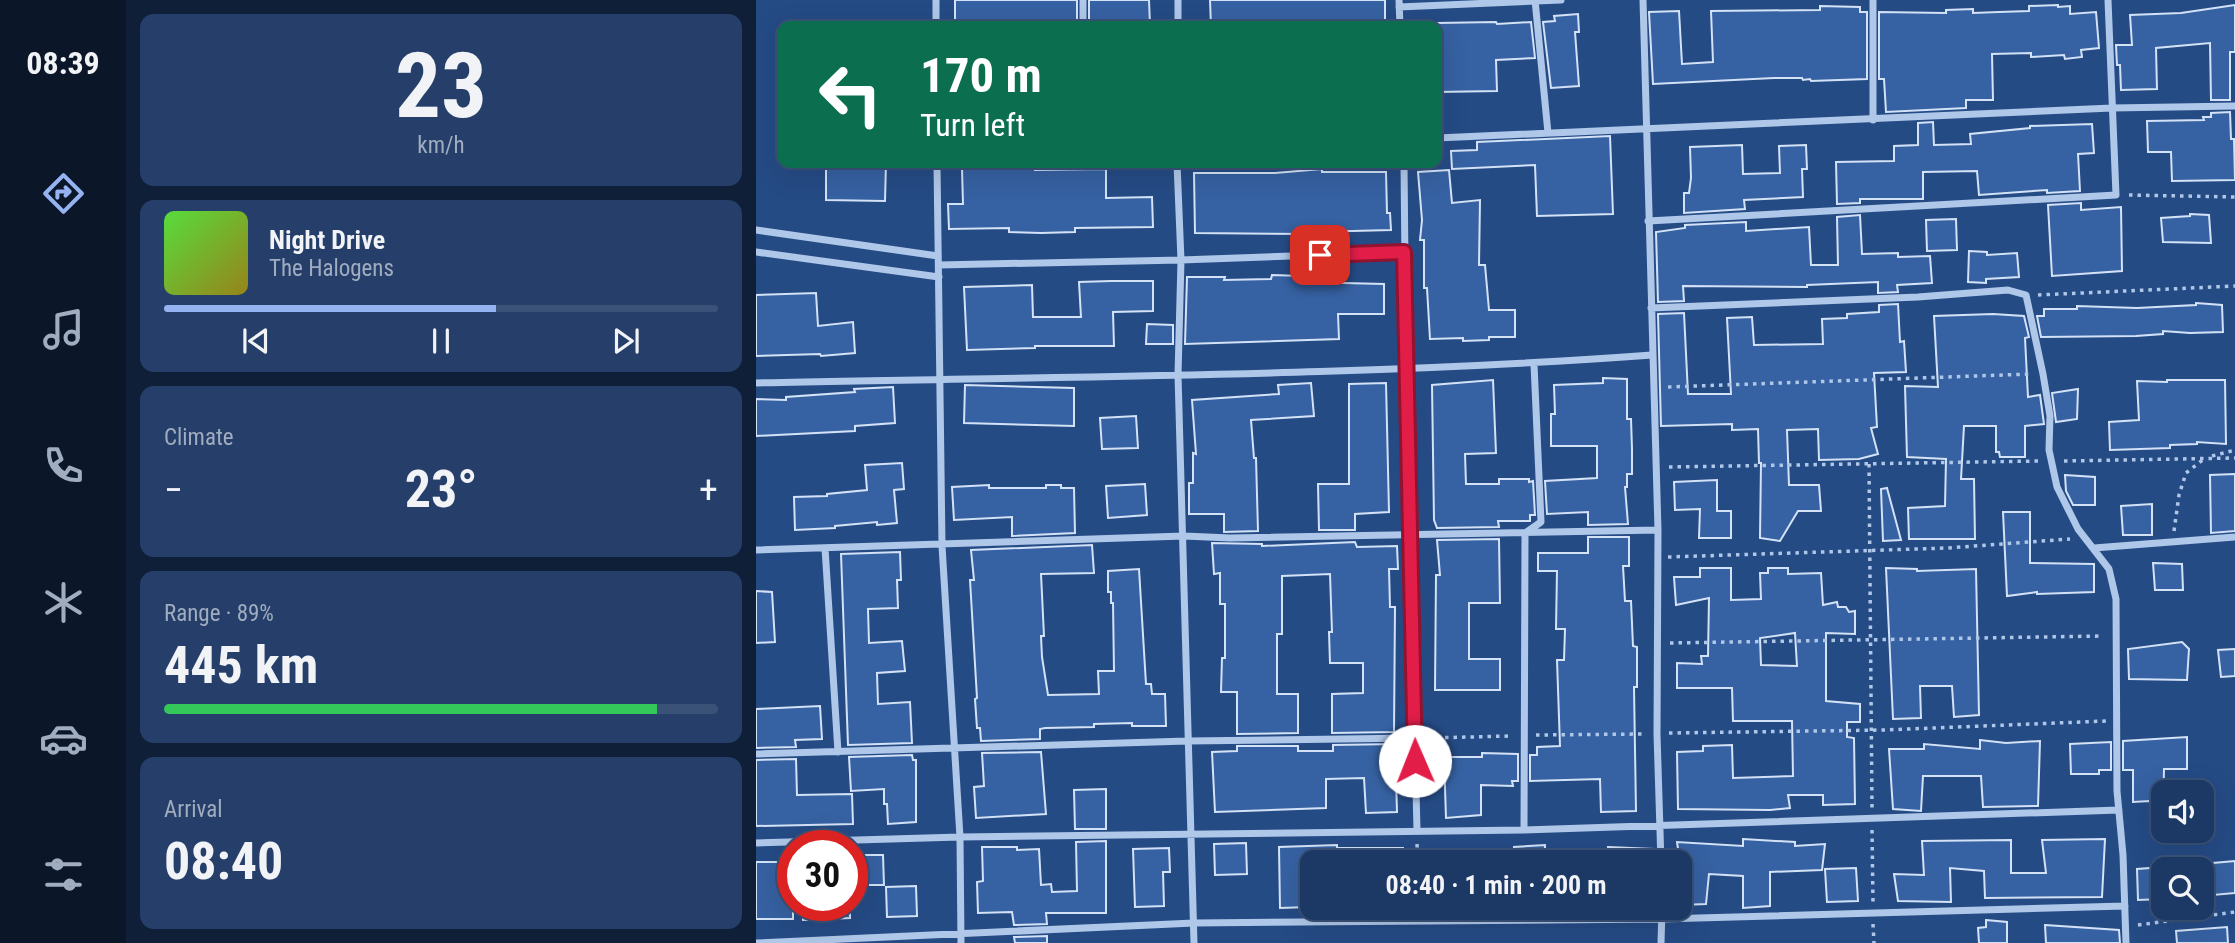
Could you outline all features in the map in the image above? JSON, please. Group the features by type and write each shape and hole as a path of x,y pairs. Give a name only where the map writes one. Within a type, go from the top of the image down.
{"street":[{"path":"936,0 936,21"},
{"path":"1083,0 1083,21"},
{"path":"1178,0 1178,21"},
{"path":"1535,0 1548,134"},
{"path":"1399,4 1561,0"},
{"path":"1643,0 1658,530 1657,734 1661,850"},
{"path":"1873,0 1873,120"},
{"path":"1648,221 2116,195 2108,0"},
{"path":"1442,138 2112,108 2235,106"},
{"path":"937,168 942,546 956,749 961,943"},
{"path":"1177,168 1181,260 1178,375 1194,943"},
{"path":"1404,168 1417,831"},
{"path":"756,230 938,256"},
{"path":"756,252 939,277"},
{"path":"939,265 1404,252"},
{"path":"1651,308 1918,297 2008,290 2026,295 2050,416 2049,450 2057,488 2065,507 2109,569 2116,599 2117,791 2123,855 2126,943"},
{"path":"756,383 1406,369 1534,364 1652,355"},
{"path":"1525,533 1541,522 1534,364"},
{"path":"756,550 1184,536 1230,538 1658,530"},
{"path":"1524,830 1525,533"},
{"path":"2094,548 2235,537"},
{"path":"825,548 838,752"},
{"path":"756,754 1187,741 1415,738"},
{"path":"756,843 960,837 1524,830 2119,810"},
{"path":"1692,918 2125,906"},
{"path":"756,943 1194,922 1506,920"},
{"path":"1661,943 1662,920"}],"path":[{"path":"2116,195 2235,197"},
{"path":"2026,295 2235,286"},
{"path":"1654,387 2043,374"},
{"path":"2172,543 2179,495 2186,473 2204,458 2235,450"},
{"path":"1656,467 2235,458"},
{"path":"1869,464 1874,943"},
{"path":"1658,558 1870,551 2086,538"},
{"path":"1658,643 2116,636"},
{"path":"1657,734 1870,730 2118,720"},
{"path":"1417,831 1418,850"},
{"path":"2126,927 2235,912"}],"building":[{"path":"955,0 1077,0 1077,21 955,21"},
{"path":"1089,0 1149,0 1150,21 1089,21"},
{"path":"1210,0 1385,0 1385,21 1211,21"},
{"path":"2235,5 2235,52 2230,52 2230,100 2211,100 2210,43 2156,48 2157,89 2121,90 2116,45 2132,45 2130,15 2181,13"},
{"path":"1820,6 1860,7 1860,12 1867,12 1867,79 1811,81 1802,78 1774,78 1653,84 1649,12 1679,11 1682,64 1713,62 1711,11 1820,10"},
{"path":"2029,6 2070,6 2070,14 2096,12 2099,48 2081,50 2082,57 2065,59 2064,55 2031,57 2031,53 1992,54 1993,100 1966,100 1966,108 1886,112 1884,79 1879,79 1879,12 1946,13 1946,10 1973,9 1973,13 2029,11"},
{"path":"1578,14 1579,32 1575,32 1579,86 1551,88 1543,22 1555,21 1554,16"},
{"path":"1531,22 1535,58 1496,60 1497,91 1442,92 1442,23"},
{"path":"2230,112 2235,180 2172,181 2171,152 2148,152 2147,121 2204,120 2203,117 2211,117 2211,113"},
{"path":"1933,122 1934,145 1971,144 1970,134 2030,126 2092,124 2094,153 2078,154 2080,191 2047,193 2047,190 1979,195 1977,171 1923,172 1923,199 1860,199 1860,203 1837,204 1836,162 1894,161 1894,146 1918,145 1918,123"},
{"path":"1610,136 1613,214 1537,216 1535,165 1452,169 1451,151 1477,150 1477,142"},
{"path":"1742,145 1743,174 1780,173 1779,146 1806,145 1807,169 1802,169 1803,197 1744,200 1745,209 1684,213 1684,193 1689,193 1691,178 1690,147"},
{"path":"826,168 886,168 885,201 826,200"},
{"path":"962,169 1106,169 1106,198 1152,197 1153,227 1075,228 1075,232 1041,233 1009,232 1009,228 949,229 948,204 963,204"},
{"path":"1322,169 1322,172 1386,172 1387,213 1390,213 1391,230 1313,234 1195,233 1194,173 1275,173"},
{"path":"1449,170 1452,203 1480,200 1479,265 1485,265 1489,310 1515,310 1515,337 1463,341 1463,338 1430,339 1427,288 1424,288 1424,240 1420,240 1422,220 1418,172"},
{"path":"2081,203 2081,210 2121,207 2122,271 2052,276 2048,205"},
{"path":"2190,214 2209,215 2211,243 2163,242 2161,218"},
{"path":"1860,215 1862,254 1930,256 1932,283 1897,285 1898,292 1878,293 1878,282 1807,287 1683,286 1684,301 1658,302 1656,232 1685,228 1685,225 1746,222 1746,231 1809,227 1811,265 1838,265 1837,217"},
{"path":"1956,219 1957,250 1927,251 1926,220"},
{"path":"1969,251 1987,252 1987,255 2017,253 2019,277 1986,279 1986,283 1968,282"},
{"path":"1272,275 1302,276 1302,282 1384,284 1384,314 1338,314 1339,339 1185,344 1187,277 1225,277 1224,280 1271,279"},
{"path":"1153,281 1153,311 1113,312 1114,346 1035,346 967,350 964,287 1032,285 1033,317 1081,317 1079,282"},
{"path":"816,293 818,326 853,322 855,353 756,356 756,295"},
{"path":"2196,303 2222,305 2223,332 2163,331 2163,334 2136,336 2041,337 2037,316 2044,316 2044,309 2077,309 2077,306 2137,308"},
{"path":"1898,304 1900,342 1904,341 1906,372 1874,373 1877,427 1871,428 1878,454 1859,459 1819,460 1818,429 1787,430 1789,485 1819,485 1821,511 1798,511 1780,541 1760,538 1761,463 1758,429 1732,430 1732,424 1661,426 1658,314 1684,313 1688,394 1731,394 1727,318 1752,317 1754,345 1823,344 1822,319 1879,312 1879,305"},
{"path":"1934,316 2024,316 2029,337 2025,338 2028,397 2040,395 2044,424 2025,426 2025,457 2000,457 1999,452 1996,452 1996,426 1964,426 1961,479 1974,479 1975,539 1909,539 1908,508 1945,506 1946,459 1907,457 1905,386 1938,387"},
{"path":"1147,324 1173,325 1173,344 1146,344"},
{"path":"1603,378 1627,379 1627,419 1631,419 1632,449 1632,474 1627,474 1625,487 1628,524 1588,525 1588,512 1547,514 1545,481 1597,478 1597,446 1551,446 1551,414 1555,414 1554,385 1603,383"},
{"path":"1493,380 1496,453 1465,454 1466,484 1499,484 1499,479 1529,479 1529,482 1533,481 1535,515 1530,515 1530,521 1498,521 1499,527 1437,528 1434,520 1432,385"},
{"path":"2225,380 2226,444 2197,442 2170,445 2170,448 2110,450 2109,422 2139,420 2137,381"},
{"path":"1311,383 1314,416 1251,420 1256,458 1258,531 1224,532 1224,514 1189,514 1189,483 1193,483 1193,453 1196,454 1192,400 1279,394 1278,385"},
{"path":"1386,383 1389,512 1355,514 1355,530 1319,530 1318,484 1349,484 1349,384"},
{"path":"965,385 1074,388 1074,426 964,423"},
{"path":"893,387 895,423 855,426 855,431 756,436 756,399 786,400 786,397"},
{"path":"2078,389 2077,419 2056,422 2052,393"},
{"path":"1136,416 1138,448 1102,449 1100,418"},
{"path":"902,463 904,489 894,490 897,523 877,525 877,522 795,530 794,497 827,496 867,490 865,465"},
{"path":"2235,474 2235,531 2211,533 2210,475"},
{"path":"2065,475 2095,477 2095,505 2073,505 2066,491"},
{"path":"1717,480 1717,511 1731,511 1731,538 1699,538 1700,509 1675,510 1674,482"},
{"path":"1145,484 1147,515 1108,518 1106,486"},
{"path":"989,485 989,488 1046,488 1046,485 1061,485 1061,488 1074,488 1075,533 1012,536 1012,517 954,520 952,487"},
{"path":"1887,488 1901,540 1883,541 1881,489"},
{"path":"2152,504 2152,535 2123,535 2121,506"},
{"path":"2003,512 2030,512 2030,563 2094,564 2094,592 2037,592 2007,596"},
{"path":"1588,537 1629,537 1629,566 1623,566 1625,601 1631,601 1633,646 1637,647 1637,687 1634,687 1636,811 1601,812 1600,779 1530,781 1530,755 1537,755 1537,747 1560,746 1557,660 1564,660 1565,629 1556,629 1557,571 1538,571 1538,553 1588,553"},
{"path":"1499,539 1500,603 1469,603 1469,659 1500,659 1500,690 1435,690 1436,575 1440,575 1437,540"},
{"path":"1355,542 1357,547 1397,546 1398,569 1389,569 1390,607 1395,607 1394,732 1332,733 1332,694 1363,693 1363,663 1330,663 1330,574 1282,576 1282,634 1277,634 1277,694 1298,694 1298,733 1237,734 1237,692 1221,692 1222,658 1225,658 1225,604 1220,604 1220,573 1214,574 1212,543 1262,546"},
{"path":"1092,545 1094,573 1041,574 1044,636 1041,636 1042,657 1048,695 1099,694 1098,671 1114,671 1113,603 1111,592 1108,592 1108,571 1139,569 1146,684 1151,684 1152,694 1165,694 1166,726 1094,724 1094,727 1040,729 1040,739 981,741 980,728 977,728 975,699 970,580 974,580 971,550"},
{"path":"900,552 898,608 868,609 869,643 902,641 905,671 877,673 878,704 910,702 912,743 848,745 841,554"},
{"path":"2153,563 2182,564 2183,590 2155,590"},
{"path":"1700,568 1731,568 1731,600 1761,599 1760,573 1768,573 1768,568 1788,568 1788,574 1821,573 1823,605 1837,602 1838,607 1846,607 1849,612 1855,611 1855,634 1826,633 1826,701 1860,704 1860,722 1847,722 1847,737 1854,738 1855,804 1823,805 1823,795 1788,795 1790,808 1678,809 1677,752 1703,751 1703,746 1732,745 1733,778 1793,776 1792,721 1733,721 1732,688 1677,688 1677,663 1702,664 1701,656 1708,656 1709,598 1676,605 1674,577 1700,577","holes":["1795,633 1797,666 1761,665 1760,638"]},
{"path":"1886,568 1917,571 1976,569 1979,715 1954,717 1952,686 1920,686 1921,718 1893,719"},
{"path":"756,591 772,592 775,642 756,643"},
{"path":"2182,642 2189,649 2187,680 2129,679 2128,649"},
{"path":"2235,649 2235,676 2221,677 2218,650"},
{"path":"820,706 822,739 795,740 796,747 756,748 756,709"},
{"path":"2187,737 2187,769 2164,769 2164,780 2151,780 2151,802 2133,802 2133,770 2123,770 2123,741"},
{"path":"1980,740 2006,743 2040,741 2038,806 1983,807 1981,776 1923,776 1921,811 1893,809 1889,749 1924,749 1924,744 1980,749"},
{"path":"2111,742 2111,770 2099,770 2099,774 2071,774 2070,744"},
{"path":"1395,744 1397,812 1366,813 1364,778 1326,779 1326,808 1215,812 1212,752 1237,751 1237,746 1298,746 1298,751 1333,751 1333,745"},
{"path":"1041,752 1046,814 976,818 974,787 984,786 982,753"},
{"path":"1482,753 1518,754 1518,781 1512,781 1513,786 1481,785 1481,815 1446,818 1444,757 1482,757"},
{"path":"912,755 913,760 916,760 916,822 888,824 884,789 851,791 849,757"},
{"path":"796,759 797,795 852,794 853,824 756,826 756,760"},
{"path":"1106,789 1106,829 1075,829 1074,790"},
{"path":"1743,839 1795,842 1795,846 1825,844 1822,870 1770,872 1770,906 1743,908 1743,876 1709,874 1706,904 1692,905 1692,850 1678,850 1677,842 1743,846"},
{"path":"2105,839 2102,897 1985,898 1984,871 1950,868 1951,902 1898,901 1894,874 1924,875 1922,841 2011,840 2011,873 2046,873 2042,840"},
{"path":"1106,841 1106,913 1046,913 1047,924 1014,925 1012,912 978,913 977,882 983,881 982,847 1039,849 1041,885 1051,884 1052,892 1077,891 1076,842"},
{"path":"1246,843 1247,874 1215,875 1214,844"},
{"path":"1337,845 1337,848 1403,850 1300,850 1300,907 1280,908 1279,847"},
{"path":"1545,845 1545,850 1514,850 1514,847"},
{"path":"1608,847 1654,850 1608,850"},
{"path":"1169,848 1170,872 1163,872 1164,906 1135,907 1133,849"},
{"path":"868,855 883,855 884,885 868,885"},
{"path":"2235,861 2235,893 2214,895 2214,863"},
{"path":"756,862 777,862 777,919 756,919"},
{"path":"1856,868 1858,901 1827,902 1825,869"},
{"path":"2151,868 2151,899 2138,900 2137,869"},
{"path":"916,886 917,916 887,917 886,887"},
{"path":"1986,920 2007,922 2007,943 1979,943 1978,928 1986,927"},
{"path":"2045,925 2119,930 2120,943 2046,943"},
{"path":"2227,927 2228,943 2177,943 2176,931"},
{"path":"1047,936 1047,943 1015,943 1014,937"}],"route":[{"path":"1320,255 1404,252 1415,761"}]}
